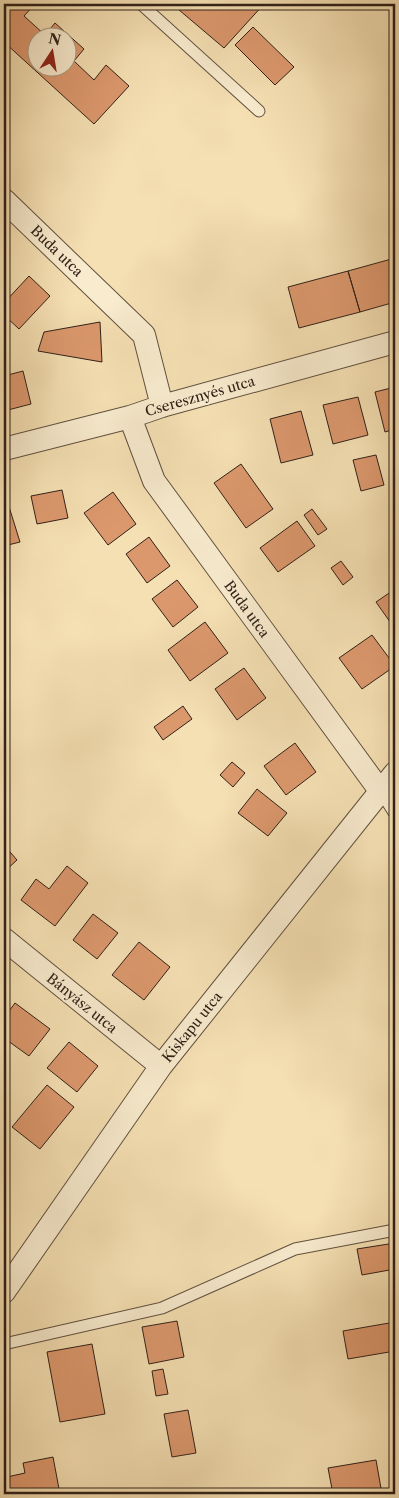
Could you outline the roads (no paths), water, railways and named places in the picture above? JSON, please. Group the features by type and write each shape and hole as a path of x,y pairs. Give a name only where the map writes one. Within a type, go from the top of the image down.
{"street":[{"name":"Buda utca","path":"4,200 144,334 162,406"},
{"name":"Cseresznyés utca","path":"4,449 395,342"},
{"name":"Buda utca","path":"130,416 154,481 381,792"},
{"name":"Kiskapu utca","path":"4,1292 161,1066 395,773"},
{"name":"Bányász utca","path":"4,939 161,1066"}],"lane":[{"path":"141,4 259,111"},
{"path":"381,792 395,814"},
{"path":"4,1344 162,1308 295,1249 395,1230"}]}
